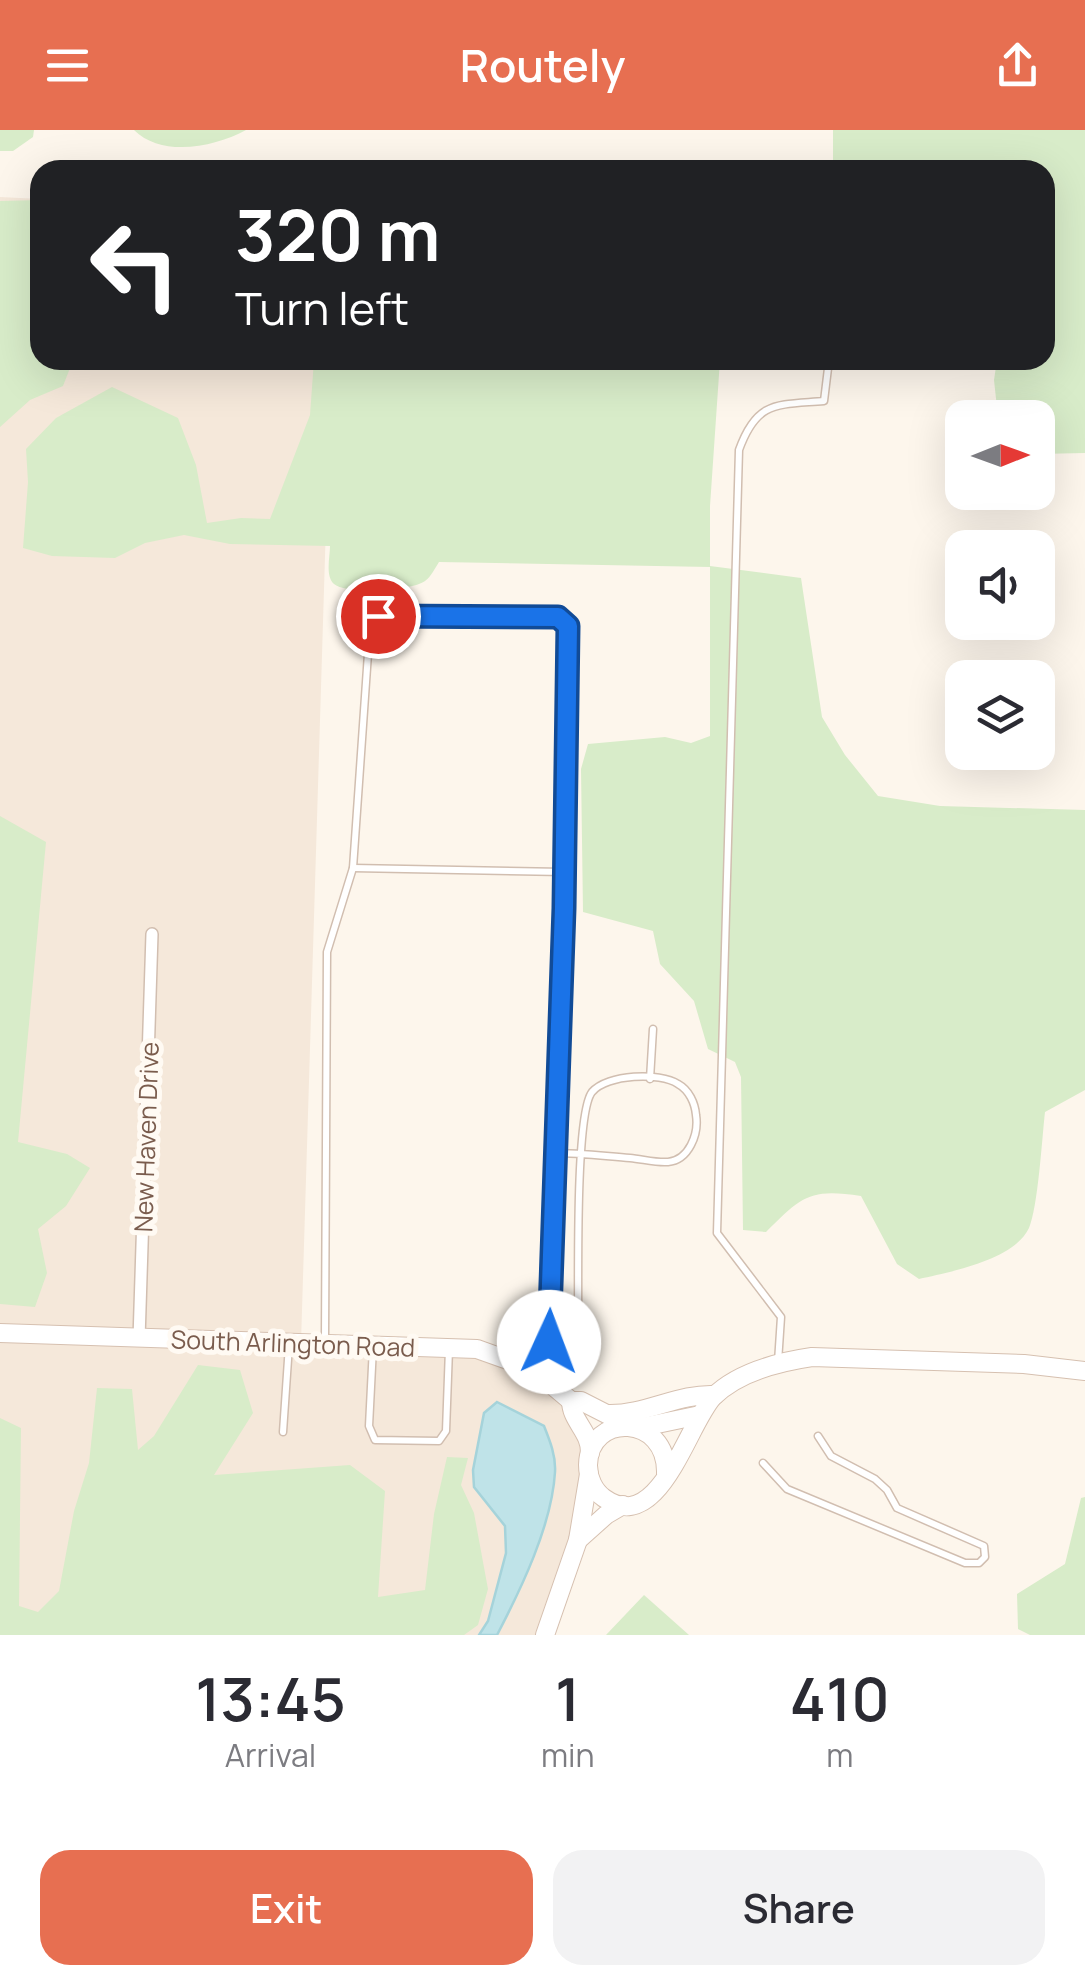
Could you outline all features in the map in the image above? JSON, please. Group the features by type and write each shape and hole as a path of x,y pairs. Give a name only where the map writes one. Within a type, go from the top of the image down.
{"main road":[{"name":"South Arlington Road","path":"0,1333 477,1349 509,1358 557,1388 571,1402 571,1411 590,1443 590,1454"},
{"path":"589,1474 596,1491 606,1500 623,1505 642,1503 653,1496 714,1395 753,1372 778,1363 812,1357 1085,1371"},
{"path":"602,1414 648,1411 700,1394 714,1395"},
{"name":"South Arlington Road","path":"571,1402 581,1401 635,1428"},
{"path":"544,1635 578,1540 590,1454 606,1432 700,1414"},
{"path":"635,1428 656,1439 663,1450 666,1474"},
{"path":"578,1540 623,1505"}],"street":[{"name":"New Haven Drive","path":"139,1339 152,934"}],"lane":[{"path":"778,1363 781,1317 717,1233 739,450 748,425 768,407 824,402 828,370"},
{"path":"326,1345 326,952 353,868 370,625 378,616 558,617 568,626 564,872 549,1342 535,1371"},
{"path":"353,868 564,872"},
{"path":"650,1079 653,1029"},
{"path":"554,1152 581,1153 670,1162 683,1156 694,1142 695,1107 686,1089 674,1081 650,1079 610,1080 594,1089 586,1102 582,1120 581,1153 578,1341 573,1364 557,1388"},
{"path":"283,1432 289,1343"},
{"path":"373,1346 370,1426 375,1440 439,1441 446,1431 450,1348"},
{"path":"763,1464 776,1480 800,1494 966,1563 979,1563 985,1557 984,1546 897,1508 888,1490 832,1456 818,1436"}],"shaded area":[{"path":"0,197 30,198 30,370 331,370 301,1343 477,1349 533,1369 587,1433 587,1490 545,1635 0,1635"}],"green space":[{"path":"0,130 34,130 33,137 13,151 0,151"},
{"path":"134,130 246,130 204,145 174,147 146,139"},
{"path":"833,130 1085,130 1085,453 1055,454 1055,400 996,400 994,380 996,370 1055,370 1055,160 833,160"},
{"path":"30,200 30,370 69,370 63,386 30,400 0,427 0,201"},
{"path":"313,370 719,370 710,566 801,578 822,717 845,755 878,796 940,806 1085,810 1085,1090 1045,1112 1032,1218 1021,1239 980,1263 919,1279 897,1264 861,1196 818,1194 798,1203 766,1232 743,1230 741,1077 735,1062 708,1049 694,1001 660,964 653,931 583,912 581,769 588,744 665,737 691,743 710,736 710,567 439,562 429,577 418,584 365,591 331,581 330,546 230,544 184,535 145,543 115,558 52,556 23,548 26,449 56,418 112,387 178,418 196,465 207,523 270,519 310,415"},
{"path":"0,816 46,842 18,1142 67,1154 90,1168 66,1206 38,1229 47,1273 35,1307 0,1304"},
{"path":"198,1365 240,1370 253,1413 214,1475 350,1465 385,1491 378,1597 425,1590 434,1514 447,1457 468,1458 461,1485 474,1513 488,1589 478,1625 464,1635 0,1635 0,1418 21,1428 19,1606 38,1612 59,1591 74,1511 89,1463 97,1388 132,1389 138,1450 154,1436"},
{"path":"1085,1497 1085,1635 1030,1635 1018,1629 1017,1594 1065,1564 1081,1498"},
{"path":"644,1595 689,1635 606,1635"}],"water":[{"path":"497,1402 544,1426 554,1454 555,1472 542,1535 516,1598 497,1635 479,1635 488,1621 506,1553 505,1526 474,1487 473,1470 484,1413"}],"route":[{"path":"378,616 558,617 568,626 564,908 549,1342"}]}
